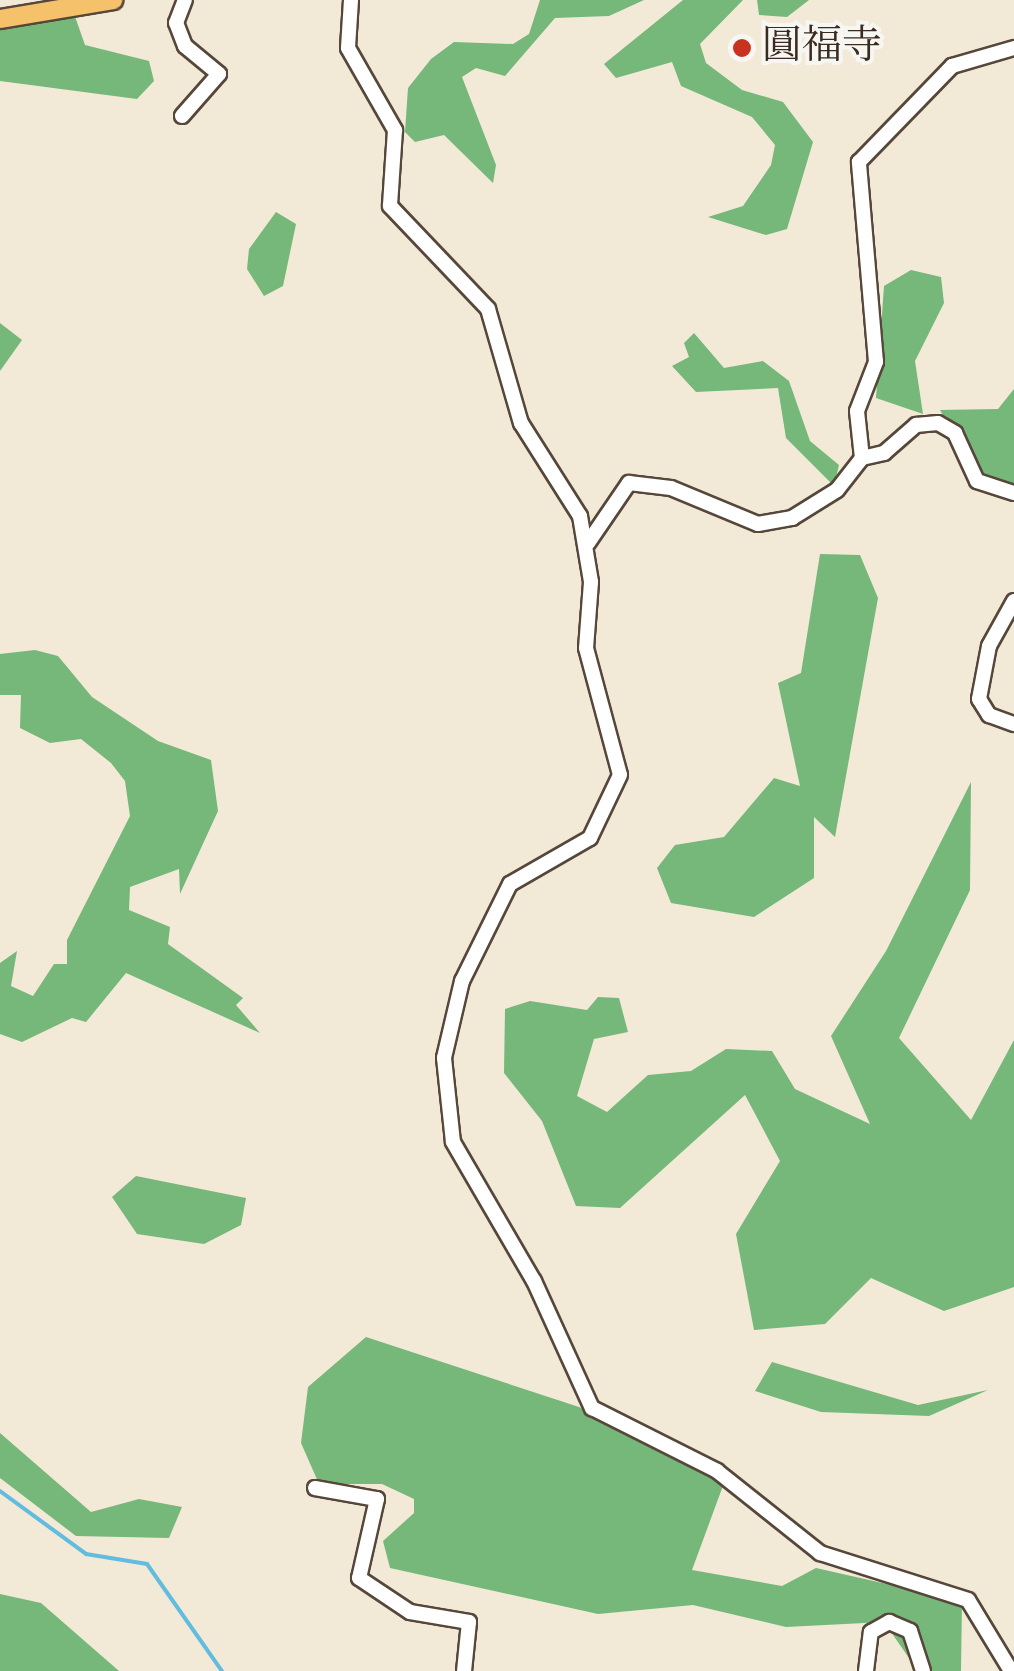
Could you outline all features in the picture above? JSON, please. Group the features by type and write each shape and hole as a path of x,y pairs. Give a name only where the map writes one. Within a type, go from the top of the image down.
{"main road":[{"path":"0,18 113,0"}],"street":[{"path":"182,116 219,74 185,46 176,22 185,0"},
{"path":"351,0 348,48 396,130 390,206 488,309 521,422 570,495 588,543 586,648 620,776 617,797 590,838 518,874 487,936 446,1034 447,1120 460,1158 534,1281 584,1400 718,1470 820,1553 934,1583 986,1620 1011,1671"},
{"path":"862,458 857,411 876,346 856,170 952,66 1014,48"},
{"path":"588,543 629,483 656,483 769,524 828,498 862,458 884,452 916,425 938,424 955,432 976,481 1014,494"},
{"path":"1014,601 988,646 979,705 1014,724"},
{"path":"315,1488 377,1499 359,1578 410,1612 470,1622 464,1671"},
{"path":"866,1671 871,1632 889,1622 910,1631 923,1671"}],"green space":[{"path":"540,0 644,0 609,16 555,18 505,76 476,68 462,77 496,165 493,183 444,135 415,142 405,132 408,88 431,59 454,42 513,44 529,34"},
{"path":"683,0 743,0 700,44 706,63 742,90 783,102 813,142 787,229 766,235 708,217 743,206 771,165 775,145 752,117 681,86 672,62 616,78 604,64"},
{"path":"757,0 809,0 787,17 759,15"},
{"path":"72,8 85,45 149,61 154,81 137,99 0,81 0,29"},
{"path":"276,212 296,224 283,286 264,296 247,269 249,249"},
{"path":"911,270 941,277 944,303 915,361 923,414 876,398 884,286"},
{"path":"0,323 22,340 0,371"},
{"path":"694,333 724,368 763,361 789,381 810,441 839,465 834,486 786,438 778,388 696,392 672,366 689,357 684,343"},
{"path":"1014,389 1014,485 980,476 940,410 998,409"},
{"path":"820,554 860,555 878,598 835,837 814,817 814,878 754,917 671,903 657,868 675,845 724,837 774,778 800,786 778,683 801,673"},
{"path":"35,650 58,656 92,697 158,741 211,760 218,811 180,894 179,869 130,887 129,910 170,927 168,944 243,998 236,1005 260,1033 126,973 86,1022 72,1018 22,1042 0,1034 0,963 17,951 11,986 33,996 54,964 67,964 67,940 130,816 125,781 111,763 81,739 50,743 20,728 21,695 0,695 0,654"},
{"path":"971,782 970,890 899,1038 971,1120 1014,1040 1014,1287 944,1311 871,1278 825,1324 754,1330 736,1234 780,1161 745,1095 620,1208 576,1206 542,1121 504,1073 505,1009 530,1001 587,1010 598,997 619,998 628,1032 594,1039 577,1096 607,1112 648,1075 691,1071 726,1049 772,1051 795,1089 870,1124 831,1036 886,951"},
{"path":"136,1176 246,1198 241,1225 204,1244 137,1234 112,1197"},
{"path":"366,1337 579,1407 724,1483 692,1570 782,1586 816,1568 962,1601 961,1671 918,1671 884,1622 786,1627 693,1605 598,1614 390,1568 383,1541 414,1513 414,1499 382,1484 319,1484 301,1443 308,1387"},
{"path":"772,1362 918,1405 988,1390 929,1416 821,1412 755,1391"},
{"path":"0,1433 91,1512 139,1499 182,1507 169,1538 76,1536 0,1478"},
{"path":"0,1594 41,1603 119,1671 0,1671"}],"waterway":[{"path":"0,1491 86,1554 147,1564 222,1671"}],"place":[{"name":"圓福寺","path":"742,48"}]}
